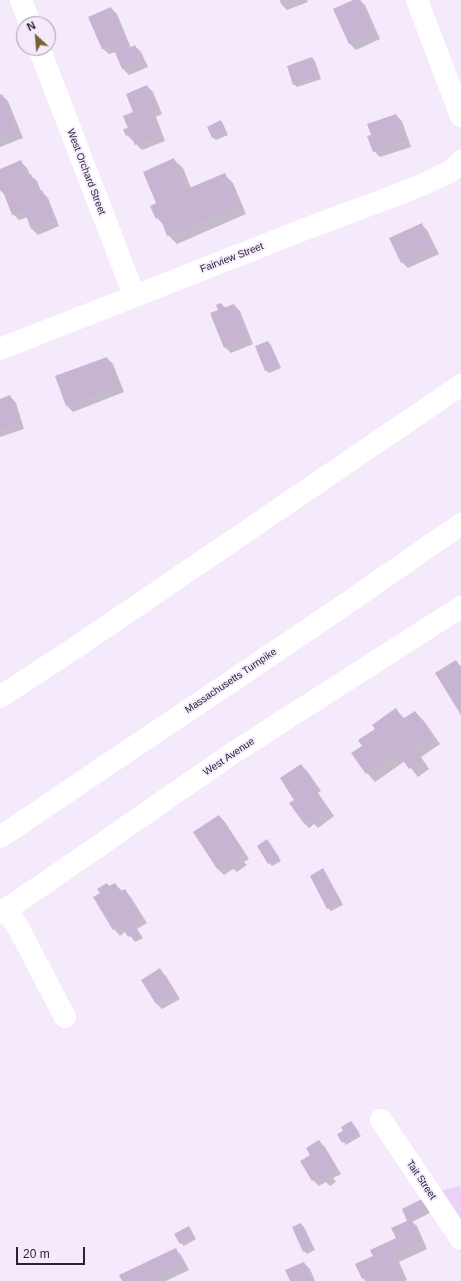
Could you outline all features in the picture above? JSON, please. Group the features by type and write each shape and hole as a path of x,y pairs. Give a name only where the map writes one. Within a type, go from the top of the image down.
{"main road":[{"path":"21,0 27,16"},
{"path":"417,0 461,116"},
{"name":"West Orchard Street","path":"42,56 134,295"},
{"name":"Fairview Street","path":"0,349 134,295 418,187 451,171 461,161"},
{"path":"0,697 75,648 461,385"},
{"name":"Massachusetts Turnpike","path":"0,837 327,617 461,524"},
{"name":"West Avenue","path":"3,911 233,753 461,607"},
{"path":"3,911 19,929 65,1017"},
{"name":"Tait Street","path":"381,1120 461,1239"}],"shaded area":[{"path":"461,1186 461,1253 433,1192"}],"building":[{"path":"353,0 360,0 375,33 349,44 333,9"},
{"path":"111,7 129,48 135,45 142,61 122,69 112,45 102,49 88,17"},
{"path":"312,57 319,76 293,85 287,66"},
{"path":"147,85 157,108 150,111 160,134 135,145 130,134 126,136 123,129 128,128 123,116 133,112 126,94"},
{"path":"2,94 17,132 0,139 0,95"},
{"path":"396,114 405,141 373,152 367,136 371,135 367,124"},
{"path":"221,120 226,132 212,138 207,127"},
{"path":"174,158 187,189 225,173 239,205 167,236 160,217 156,219 150,206 156,203 143,172"},
{"path":"21,160 27,175 31,174 38,192 42,190 54,220 31,229 24,210 12,215 2,189 0,190 0,169"},
{"path":"422,223 433,248 401,263 389,238"},
{"path":"221,303 224,308 234,304 248,338 224,348 210,313 218,310 216,305"},
{"path":"268,341 279,365 265,371 255,346"},
{"path":"107,357 119,386 66,406 55,376"},
{"path":"10,395 19,423 0,429 0,399"},
{"path":"456,660 460,666 461,665 461,715 435,673"},
{"path":"396,708 403,719 415,711 432,735 413,748 422,760 409,769 397,752 366,774 351,753 362,746 358,740 375,729 372,725"},
{"path":"301,764 315,785 313,787 329,810 311,822 308,818 303,822 289,803 294,800 280,778"},
{"path":"219,815 244,852 239,855 241,859 230,867 227,863 217,869 193,832"},
{"path":"267,839 279,857 268,864 257,846"},
{"path":"323,868 341,901 327,909 310,876"},
{"path":"107,883 109,886 115,883 120,891 125,889 141,916 132,922 138,932 128,937 121,925 113,930 93,897 100,893 97,889"},
{"path":"160,968 174,992 156,1004 141,980"},
{"path":"351,1121 359,1132 342,1143 337,1134 343,1131 341,1127"},
{"path":"319,1140 336,1167 328,1172 331,1176 323,1180 321,1176 312,1181 300,1161 310,1155 306,1148"},
{"path":"422,1199 427,1209 411,1218 422,1242 393,1256 402,1273 392,1278 393,1281 371,1281 368,1276 362,1279 355,1264 373,1256 370,1250 396,1238 391,1228 407,1221 402,1209"},
{"path":"301,1223 312,1247 303,1252 292,1227"},
{"path":"189,1226 194,1236 180,1244 174,1234"},
{"path":"176,1248 183,1264 157,1277 159,1281 122,1281 119,1275"},
{"path":"304,1262 312,1281 290,1281 285,1270"}]}
